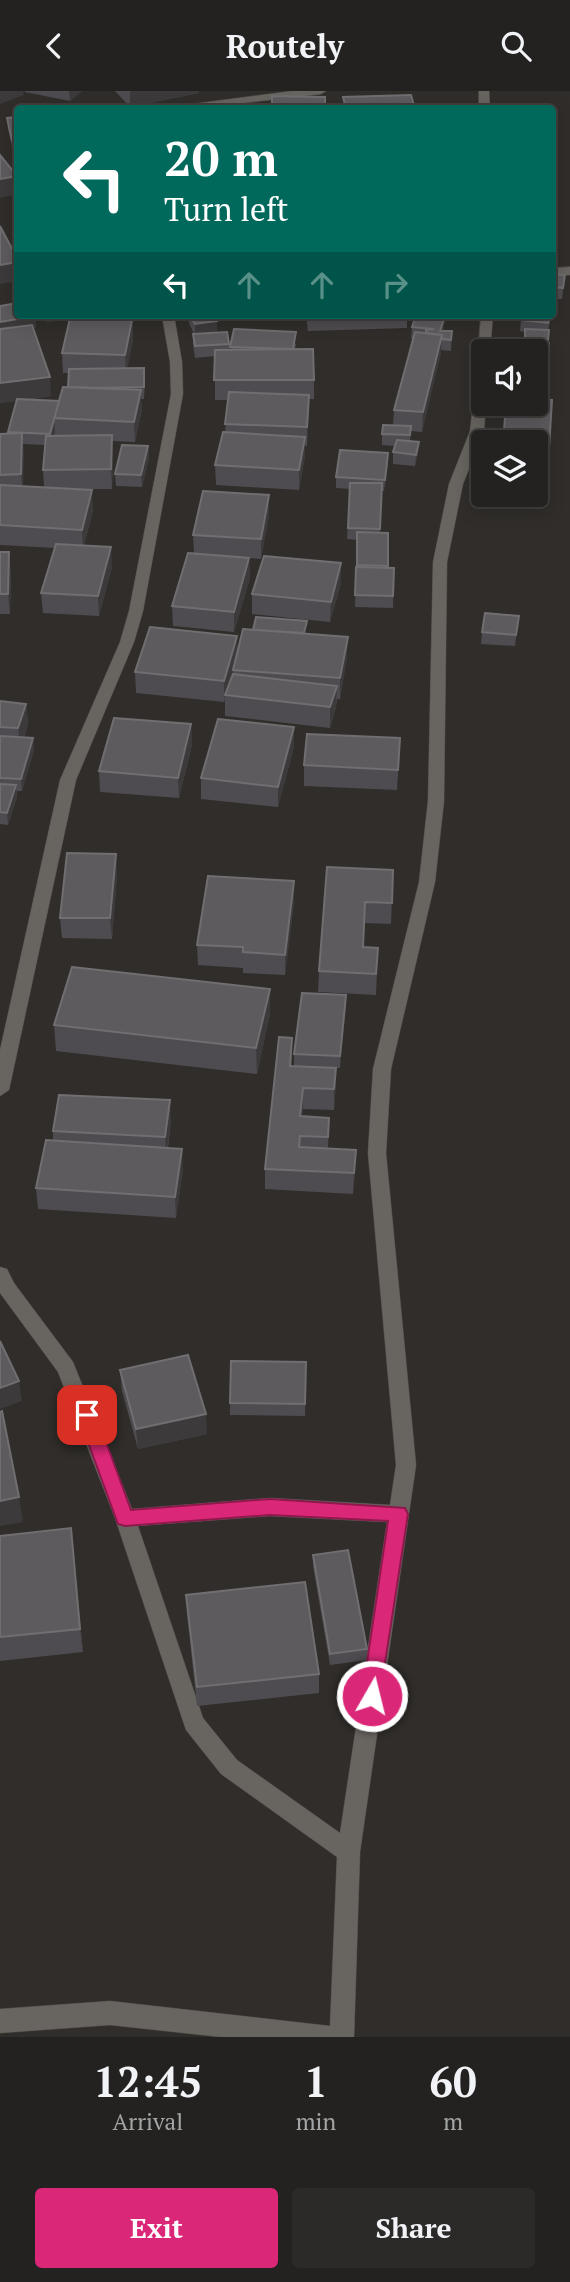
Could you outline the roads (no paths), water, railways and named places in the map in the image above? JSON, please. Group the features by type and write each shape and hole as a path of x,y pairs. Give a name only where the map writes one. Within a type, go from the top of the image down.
{"street":[{"path":"195,105 321,91"},
{"path":"0,1090 68,780 127,642 136,611 177,394 176,362 169,319"},
{"path":"485,339 487,319"},
{"path":"342,2037 349,1852 406,1465 377,1153 382,1069 427,882 436,800 440,562 456,484 478,431 479,416"},
{"path":"2,1284 66,1368 125,1518 194,1723 229,1767 349,1852"},
{"path":"125,1518 270,1507 398,1514"},
{"path":"0,2021 110,2013 329,2037"}]}
